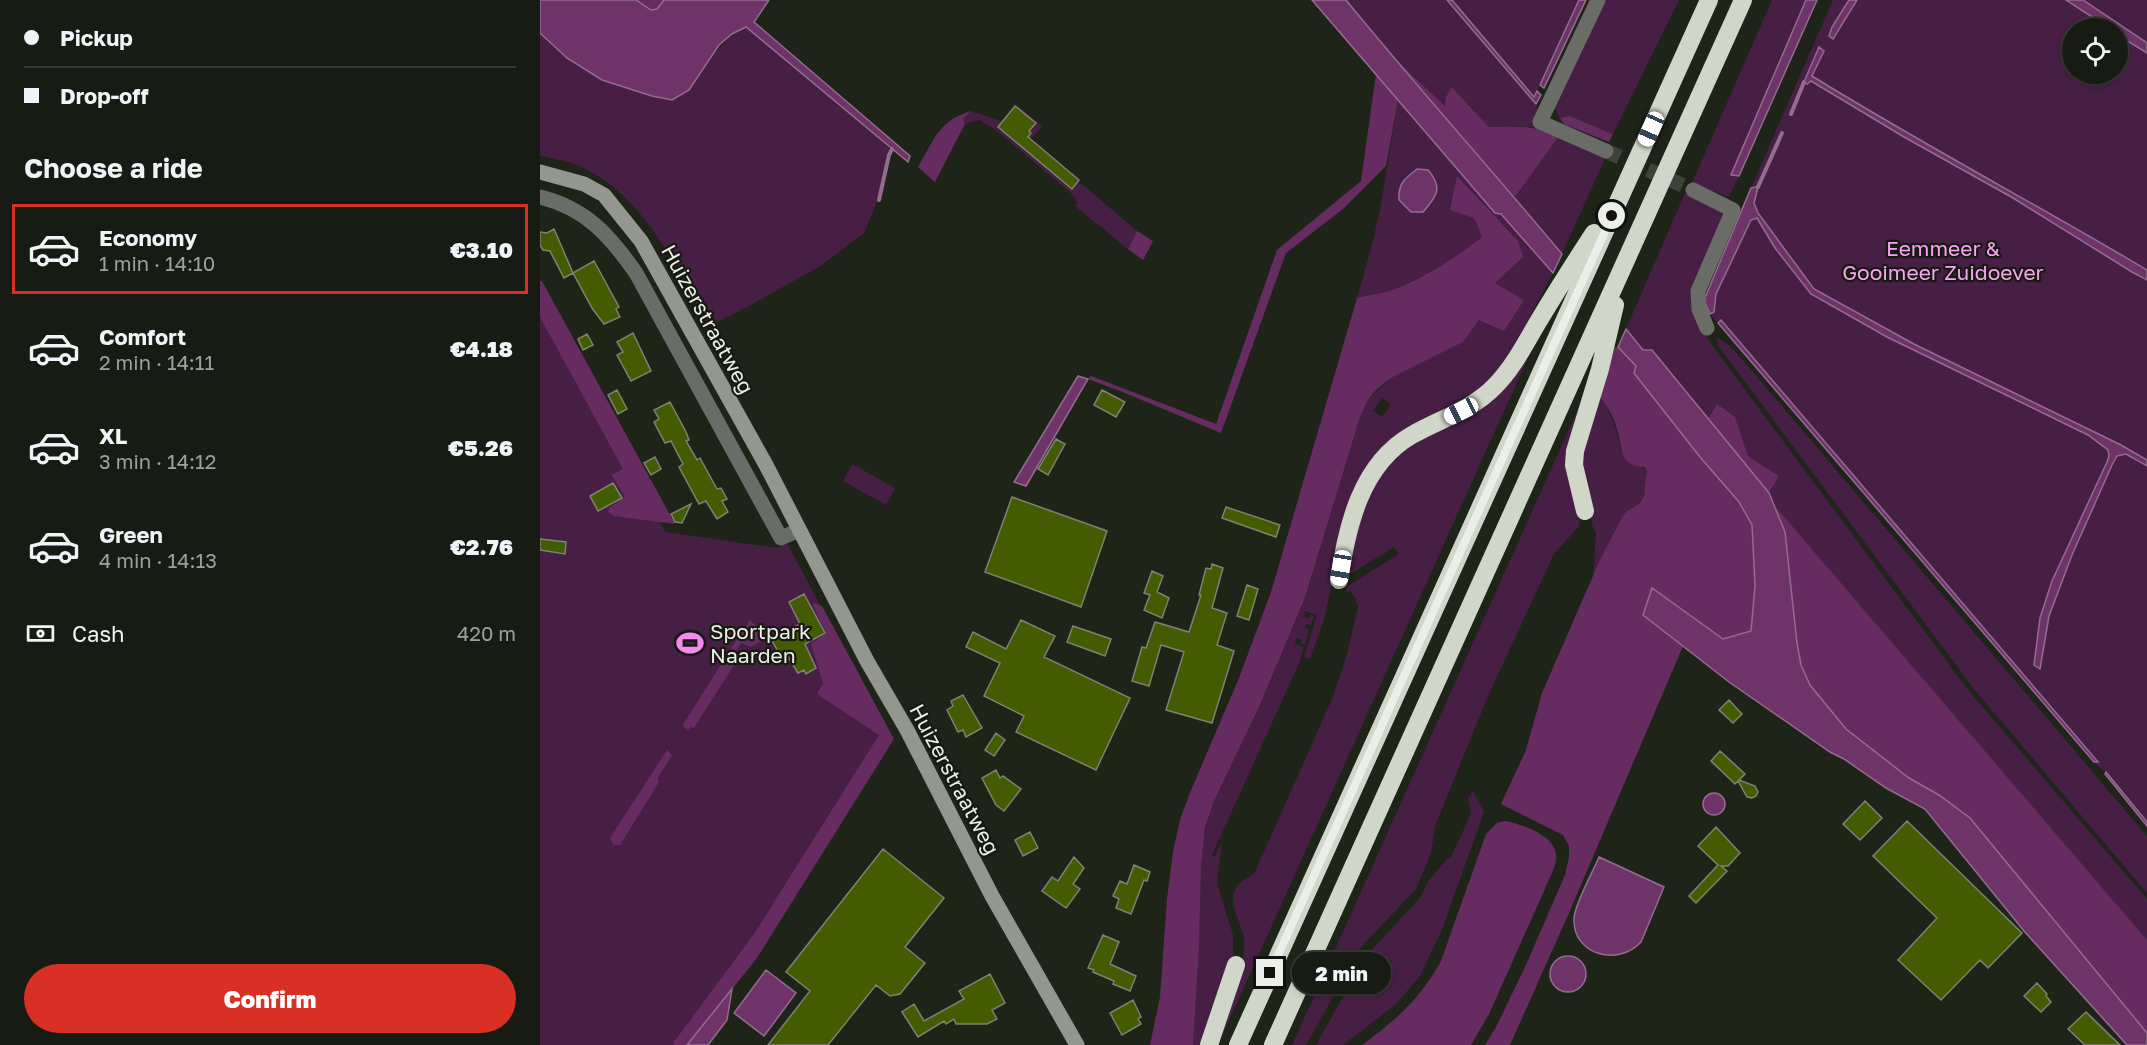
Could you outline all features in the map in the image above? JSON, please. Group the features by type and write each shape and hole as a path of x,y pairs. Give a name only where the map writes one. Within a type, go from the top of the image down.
{"highway":[{"path":"1238,1045 1709,0"},
{"path":"1273,1045 1743,0"},
{"path":"1339,580 1354,516 1375,467 1405,439 1470,406 1500,380 1516,358 1631,172"},
{"path":"1585,511 1574,465 1575,451 1600,369 1623,268"},
{"path":"1209,1045 1236,965"}],"street":[{"path":"1598,0 1540,122 1605,151"},
{"name":"Huizerstraatweg","path":"540,172 584,184 604,195 641,241 766,465 992,896 1077,1045"},
{"path":"1693,190 1733,210 1698,291 1699,309 1707,327"},
{"name":"Huizerstraatweg","path":"540,196 589,218 614,241 636,273 780,538 799,530"}],"green space":[{"path":"1346,0 1447,0 1536,104 1541,128 1489,127 1453,87 1445,106 1393,57"},
{"path":"1452,0 1579,0 1534,97"},
{"path":"1604,0 1679,0 1613,134 1570,116 1560,118 1553,105"},
{"path":"1772,0 1806,0 1731,174 1739,176 1729,197 1692,183"},
{"name":"Eemmeer & Gooimeer Zuidoever","path":"1833,0 2147,0 2147,822 1722,320 1718,323 1710,314 1714,312 1707,301 1751,188"},
{"path":"746,27 889,147 877,202 864,233 822,265 709,326 669,255 637,210 597,175 572,163 540,156 540,33 602,80 622,86 699,76 719,48"},
{"path":"1398,100 1495,212 1501,214 1553,273 1511,353 1485,387 1395,440 1339,548 1325,616 1310,659 1304,657 1317,615 1305,611 1304,617 1314,616 1311,625 1306,624 1305,628 1309,630 1305,645 1301,643 1302,640 1296,638 1295,644 1304,647 1300,661 1212,855 1215,857 1222,840 1217,884 1233,935 1233,955 1203,1045 1193,1045 1201,866 1205,827 1214,801 1259,707 1305,599 1360,417 1369,398 1393,377 1463,342 1479,320 1523,300 1495,283 1523,257 1474,218 1482,237 1455,258 1389,291 1357,298 1381,204","holes":["1382,398 1391,404 1382,417 1373,411"]},
{"path":"1017,105 1042,126 1030,140 1137,231 1128,249 1075,206 1078,203 1072,194 996,130 980,120 965,124 963,119 971,111 1004,122"},
{"path":"1559,136 1606,156 1562,254 1515,197"},
{"path":"1685,193 1722,211 1723,224 1700,277 1703,330 1711,344 1968,690 2147,899 2147,940 1775,506 1769,493 1779,476 1748,456 1735,417 1717,405 1708,419 1652,350 1643,350 1626,329"},
{"name":"Sportpark Naarden","path":"540,298 665,532 777,548 787,543 891,738 754,956 675,1045 540,1045"},
{"path":"1541,329 1218,1045 1243,958 1244,939 1235,913 1234,892 1240,884 1254,874 1332,699 1346,658 1358,607 1355,597 1350,591 1347,592 1346,587 1399,554 1394,547 1344,578 1354,529 1385,462 1446,423"},
{"path":"1716,338 1735,351 2147,836 2147,893 1974,689 1719,347"},
{"path":"1598,395 1614,423 1622,454 1647,471 1642,498 1621,519 1593,578 1596,532 1593,528 1580,465"},
{"path":"1584,396 1571,447 1581,512 1579,526 1554,554 1488,696 1435,826 1431,853 1416,889 1361,947 1306,1045 1292,1045"},
{"path":"852,464 895,488 886,505 843,481"},
{"path":"1473,791 1484,812 1441,932 1420,976 1395,1005 1343,1045 1316,1045 1366,956 1420,898 1429,880 1448,858 1450,859 1471,814 1468,798"}],"shaded area":[{"path":"540,0 636,0 651,10 657,9 664,0 769,0 754,22 910,156 908,162 746,27 732,34 719,45 689,90 672,100 602,80 567,58 540,33"},
{"path":"636,0 664,0 657,9 651,10"},
{"path":"1312,0 1346,0 1562,254 1553,273 1501,214 1495,213"},
{"path":"1447,0 1452,0 1534,97 1537,91 1541,95 1536,104"},
{"path":"1579,0 1586,0 1544,88 1540,85"},
{"path":"1806,0 1817,0 1739,176 1731,175"},
{"path":"1849,0 1857,0 1833,39 1829,36 1832,27"},
{"path":"2066,0 2083,0 2110,18 2094,18"},
{"path":"2128,30 2147,43 2147,53 2128,41"},
{"path":"1819,47 1824,51 1812,76 2147,270 2147,280 2013,198 1904,137 1811,81 1807,84 1804,82"},
{"path":"1393,57 1445,106 1446,97 1452,87 1489,127 1533,128 1559,136 1515,197"},
{"path":"1376,74 1398,100 1386,166 1343,209 1286,253 1221,433 1088,379 1091,376 1216,424 1277,250 1361,181"},
{"path":"971,111 963,119 965,124 935,182 918,167 938,132 951,120"},
{"path":"1570,116 1613,134 1609,142 1564,124 1560,118"},
{"path":"1417,169 1428,170 1437,187 1435,197 1423,212 1411,212 1399,200 1400,190 1405,179"},
{"path":"1457,176 1518,241 1523,257 1495,283 1524,300 1504,331 1479,320 1463,342 1393,377 1369,398 1360,417 1305,598 1259,707 1214,801 1205,827 1193,1045 1150,1045 1160,997 1167,899 1180,820 1239,678 1271,592 1357,298 1389,291 1414,281 1449,261 1482,237 1474,218 1450,210"},
{"path":"1758,187 1754,203 1758,213 1814,289 1914,344 2121,445 2147,460 2147,466 2126,454 2117,456 2112,465 2072,555 2049,616 2040,669 2034,665 2040,618 2052,581 2107,462 2108,450 2088,435 1887,337 1811,294 1775,248 1757,218 1751,220 1716,294 1714,312 1710,314 1704,300 1751,188"},
{"path":"1137,231 1153,241 1143,260 1128,249"},
{"path":"540,281 675,524 614,516 608,512 609,508 625,497 612,475 623,469 540,317"},
{"path":"1721,320 2098,762 2094,762 1718,323"},
{"path":"1626,329 1643,350 1652,350 1769,493 1785,532 1797,643 1801,665 1810,685 1846,729 1909,778 1939,795 1970,818 2147,1033 2147,1045 2127,1045 2024,931 1925,809 1886,788 1830,752 1729,682 1643,615 1652,588 1723,639 1751,631 1755,586 1752,525 1739,502 1700,457 1634,373 1636,366 1618,347"},
{"path":"1615,347 1618,347 1636,366 1634,373 1700,457 1739,502 1752,525 1755,586 1751,631 1723,639 1652,589 1643,615 1683,646 1510,1045 1485,1045 1526,965 1565,875 1569,857 1569,846 1563,835 1501,804 1526,750 1542,693 1599,562 1621,519 1626,512 1640,503 1644,495 1647,471 1644,467 1636,466 1626,459 1621,449 1614,420 1598,395"},
{"path":"1078,376 1088,379 1026,486 1014,482"},
{"path":"1717,404 1735,417 1748,456 1779,476 1769,493 1708,419"},
{"path":"1775,506 2147,940 2147,1033 2066,938 2003,859 1939,795 1909,778 1846,729 1810,685 1801,665 1785,532"},
{"path":"812,603 822,606 894,739 757,958 687,1045 674,1045 754,934 879,735 817,694 823,683 811,644 826,633"},
{"path":"750,620 763,632 762,638 751,647 741,643 736,651 731,648"},
{"path":"729,652 733,654 736,662 694,728 691,727 688,730 682,726"},
{"path":"667,750 672,755 657,779 659,782 620,845 613,845 610,838"},
{"path":"2106,772 2147,822 2147,826 2105,774"},
{"path":"1714,793 1722,796 1725,804 1722,812 1714,815 1706,812 1703,804 1706,796"},
{"path":"1505,821 1528,828 1550,841 1554,847 1556,859 1552,873 1489,1014 1471,1045 1362,1045 1386,1027 1425,987 1441,961 1486,834 1497,823"},
{"path":"1599,857 1664,887 1641,942 1621,954 1598,953 1588,948 1580,941 1575,931 1574,918 1577,904"},
{"path":"1568,956 1581,961 1586,974 1581,987 1568,992 1555,987 1550,974 1555,961"},
{"path":"766,970 796,993 764,1036 734,1013"},
{"path":"732,989 727,1020 708,1045 687,1045"}],"building":[{"path":"1015,106 1036,123 1029,131 1031,133 1028,137 1079,180 1072,189 998,127"},
{"path":"554,229 573,273 564,278 550,251 543,250 540,245 540,232 547,233"},
{"path":"594,261 619,307 616,309 620,317 604,324 592,308 573,273"},
{"path":"633,333 651,371 631,381 617,355 623,352 617,342"},
{"path":"587,334 593,345 583,350 578,339"},
{"path":"617,390 627,409 618,414 608,395"},
{"path":"1102,390 1125,402 1116,417 1094,405"},
{"path":"670,402 686,432 689,440 686,441 697,460 700,458 717,489 721,488 727,499 722,501 728,512 717,519 706,501 699,504 679,467 683,464 671,441 665,443 654,422 659,419 654,410"},
{"path":"1056,439 1065,444 1048,475 1038,469"},
{"path":"655,457 661,469 651,475 644,463"},
{"path":"613,483 622,498 598,511 590,496"},
{"path":"1012,497 1107,531 1081,607 985,572"},
{"path":"691,504 682,523 675,522 671,514"},
{"path":"1226,507 1280,525 1276,537 1222,518"},
{"path":"540,539 566,542 565,554 540,550"},
{"path":"1212,564 1223,568 1212,608 1227,613 1217,645 1234,651 1212,723 1166,710 1184,652 1161,645 1149,686 1132,681 1142,647 1146,648 1155,622 1189,632 1201,595 1199,595 1206,568 1211,569"},
{"path":"1152,571 1163,576 1157,592 1169,598 1162,618 1144,610 1150,595 1144,593"},
{"path":"1247,585 1258,589 1249,620 1237,616"},
{"path":"804,594 825,633 805,644 816,668 806,674 804,670 798,673 788,657 783,660 771,639 800,624 789,602"},
{"path":"1021,620 1055,636 1044,657 1130,698 1096,770 1016,732 1024,716 984,696 1000,663 966,647 973,632 1006,649"},
{"path":"1073,626 1111,639 1105,656 1067,642"},
{"path":"963,695 982,728 966,737 963,730 958,732 947,710 953,706 951,701"},
{"path":"1729,700 1742,714 1733,723 1719,710"},
{"path":"996,733 1005,740 994,756 985,750"},
{"path":"1720,751 1745,774 1739,780 1755,786 1758,792 1756,796 1747,797 1738,781 1735,784 1711,761"},
{"path":"996,770 1000,778 1003,776 1021,789 1004,811 996,805 982,778"},
{"path":"1865,801 1882,818 1860,840 1843,824"},
{"path":"1907,821 2022,933 1988,968 1980,960 1941,1000 1898,960 1937,918 1873,856"},
{"path":"1716,827 1740,853 1728,866 1721,866 1727,871 1696,903 1689,896 1718,865 1698,846"},
{"path":"1030,832 1038,848 1023,856 1015,840"},
{"path":"883,849 944,898 905,947 925,963 900,994 890,996 876,985 828,1045 768,1045 810,991 786,972"},
{"path":"1074,857 1084,868 1073,884 1080,889 1066,908 1042,891 1052,877 1058,881"},
{"path":"1134,865 1150,872 1147,881 1144,880 1131,914 1116,908 1119,899 1113,896 1120,881 1127,884"},
{"path":"1103,935 1119,942 1110,964 1136,976 1130,991 1113,984 1114,981 1088,968"},
{"path":"990,974 1005,1003 992,1010 997,1019 987,1024 956,1024 954,1019 946,1024 944,1021 918,1037 902,1012 914,1004 924,1021 964,999 959,991"},
{"path":"2037,983 2051,1002 2041,1012 2024,996"},
{"path":"1133,1000 1141,1017 1138,1019 1141,1024 1122,1035 1110,1013"},
{"path":"2086,1012 2120,1045 2085,1045 2068,1029"}],"waterway":[{"path":"1791,114 1804,82"},
{"path":"1758,187 1782,133"},
{"path":"879,200 892,149"}],"tunnel":[{"path":"1606,151 1693,190"}],"place":[{"name":"Sportpark Naarden","path":"690,643"}],"route":[{"path":"1270,973 1612,216"}]}
